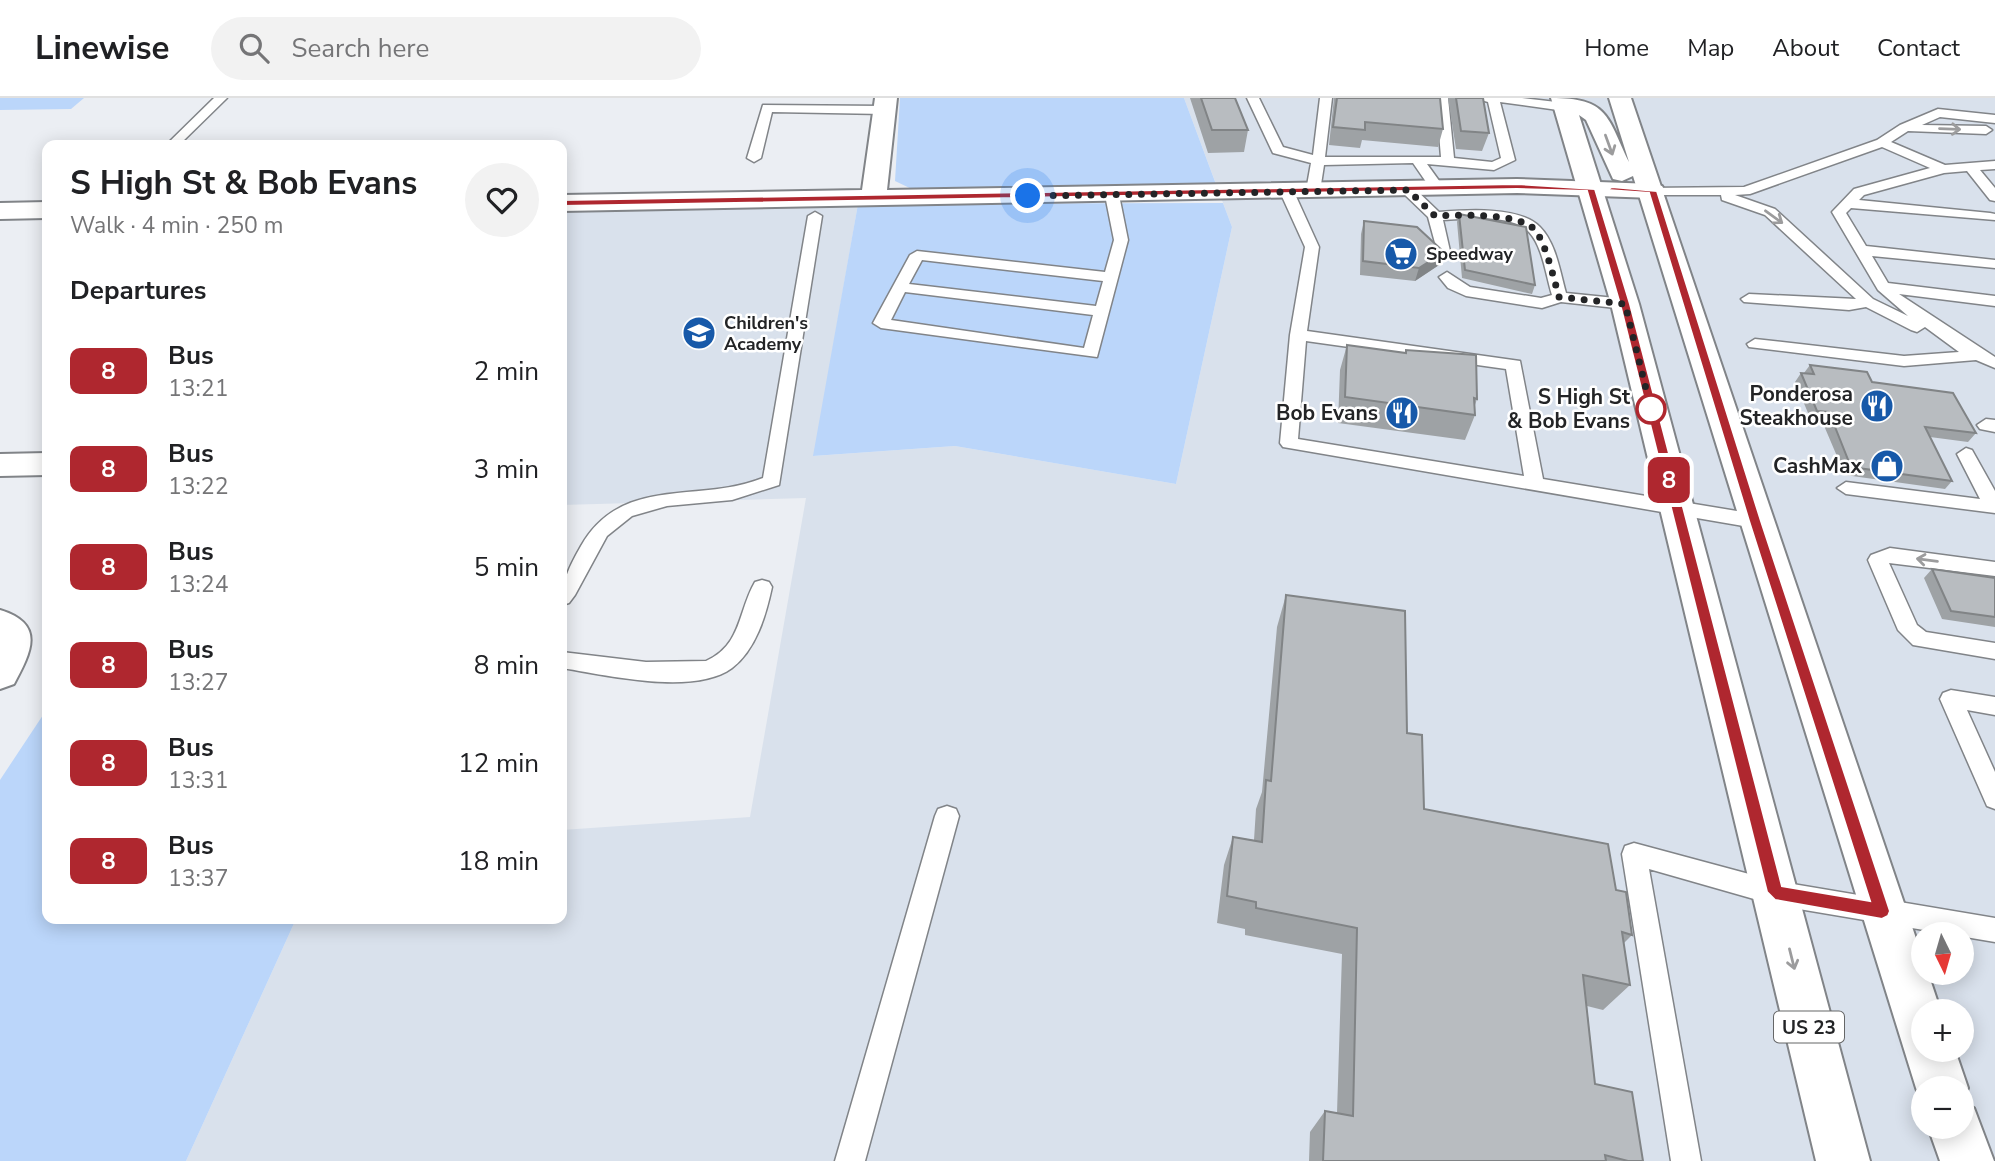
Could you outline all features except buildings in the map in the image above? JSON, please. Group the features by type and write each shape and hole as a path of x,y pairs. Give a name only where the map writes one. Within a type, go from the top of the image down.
{"main road":[{"path":"1620,98 1653,191 1755,521 1912,999"},
{"path":"1564,101 1596,116 1618,169 1624,177 1653,191"},
{"name":"US 23","path":"1564,101 1625,304 1843,1161"},
{"path":"873,198 885,104"},
{"path":"567,203 1438,189 1653,191"},
{"path":"0,211 42,211"},
{"path":"0,465 42,464"},
{"path":"0,673 12,649 5,628"},
{"path":"1959,1139 1967,1161"}],"lane":[{"path":"177,140 221,98"},
{"path":"1253,98 1278,150 1318,160 1417,159 1494,166 1507,160 1489,98 1564,101"},
{"path":"1312,191 1326,116 1326,98"},
{"path":"1442,98 1448,161"},
{"path":"1937,113 1939,98"},
{"path":"754,158 767,108 885,104"},
{"path":"1653,191 1745,191 1882,143 1904,128 1937,113 1995,119"},
{"path":"1904,128 1995,131"},
{"path":"1882,143 1943,169"},
{"path":"1417,159 1438,189"},
{"path":"1978,355 1903,306 1883,287 1839,212 1859,191 1943,169 1995,165"},
{"path":"1971,167 1995,197"},
{"path":"1408,190 1435,216 1443,251"},
{"path":"1287,192 1312,247 1298,335 1289,443 1755,521"},
{"path":"1711,193 1770,212 1868,302 1995,363"},
{"path":"1111,278 917,255 881,323 1091,354 1102,311 1111,278 1121,240 1112,195"},
{"path":"1847,203 1990,217"},
{"path":"1435,216 1466,215 1527,223 1536,232 1559,297"},
{"path":"567,590 607,525 635,508 675,498 759,488 772,481 815,216"},
{"path":"1861,250 1995,264"},
{"path":"1447,276 1453,285 1466,291 1542,303 1559,297 1625,304"},
{"path":"900,287 1102,311"},
{"path":"1883,287 1995,301"},
{"path":"1749,299 1849,304 1868,302"},
{"path":"1298,335 1514,365 1534,483"},
{"path":"1755,344 1904,360 1978,355 1995,342"},
{"path":"1966,454 1995,507"},
{"path":"1846,488 1995,507"},
{"path":"1995,569 1890,555 1878,560 1909,630 1920,639 1995,651"},
{"path":"567,661 657,672 694,672 722,664 742,640 755,616 762,587"},
{"path":"1995,706 1951,699 1995,799"},
{"path":"850,1161 947,816"},
{"path":"1686,1161 1634,854 1775,892 1995,930"}],"shaded area":[{"path":"0,98 84,98 71,109 0,110"},
{"path":"900,98 1184,98 1217,187 918,192 895,181"},
{"path":"1184,98 1995,98 1995,1161 186,1161 294,924 567,924 567,830 750,817 806,498 567,505 567,209 858,204 814,456 955,446 1176,484 1232,227"},
{"path":"1223,203 1232,227 1176,484 955,446 813,456 858,204"},
{"path":"42,717 42,924 294,924 186,1161 0,1161 0,780"}],"bus line":[{"name":"8","path":"567,203 1517,186 1591,189 1625,304 1775,892 1882,911 1755,521 1653,191 1612,190"}],"place":[{"name":"Speedway","path":"1401,254"},
{"name":"Children's Academy","path":"699,333"},
{"name":"Ponderosa Steakhouse","path":"1877,406"},
{"name":"S High St & Bob Evans","path":"1651,409"},
{"name":"Bob Evans","path":"1402,413"},
{"name":"CashMax","path":"1887,466"}],"route":[{"path":"1028,196 1408,190 1435,216 1466,215 1527,223 1536,232 1559,297 1625,304 1651,409"}]}
